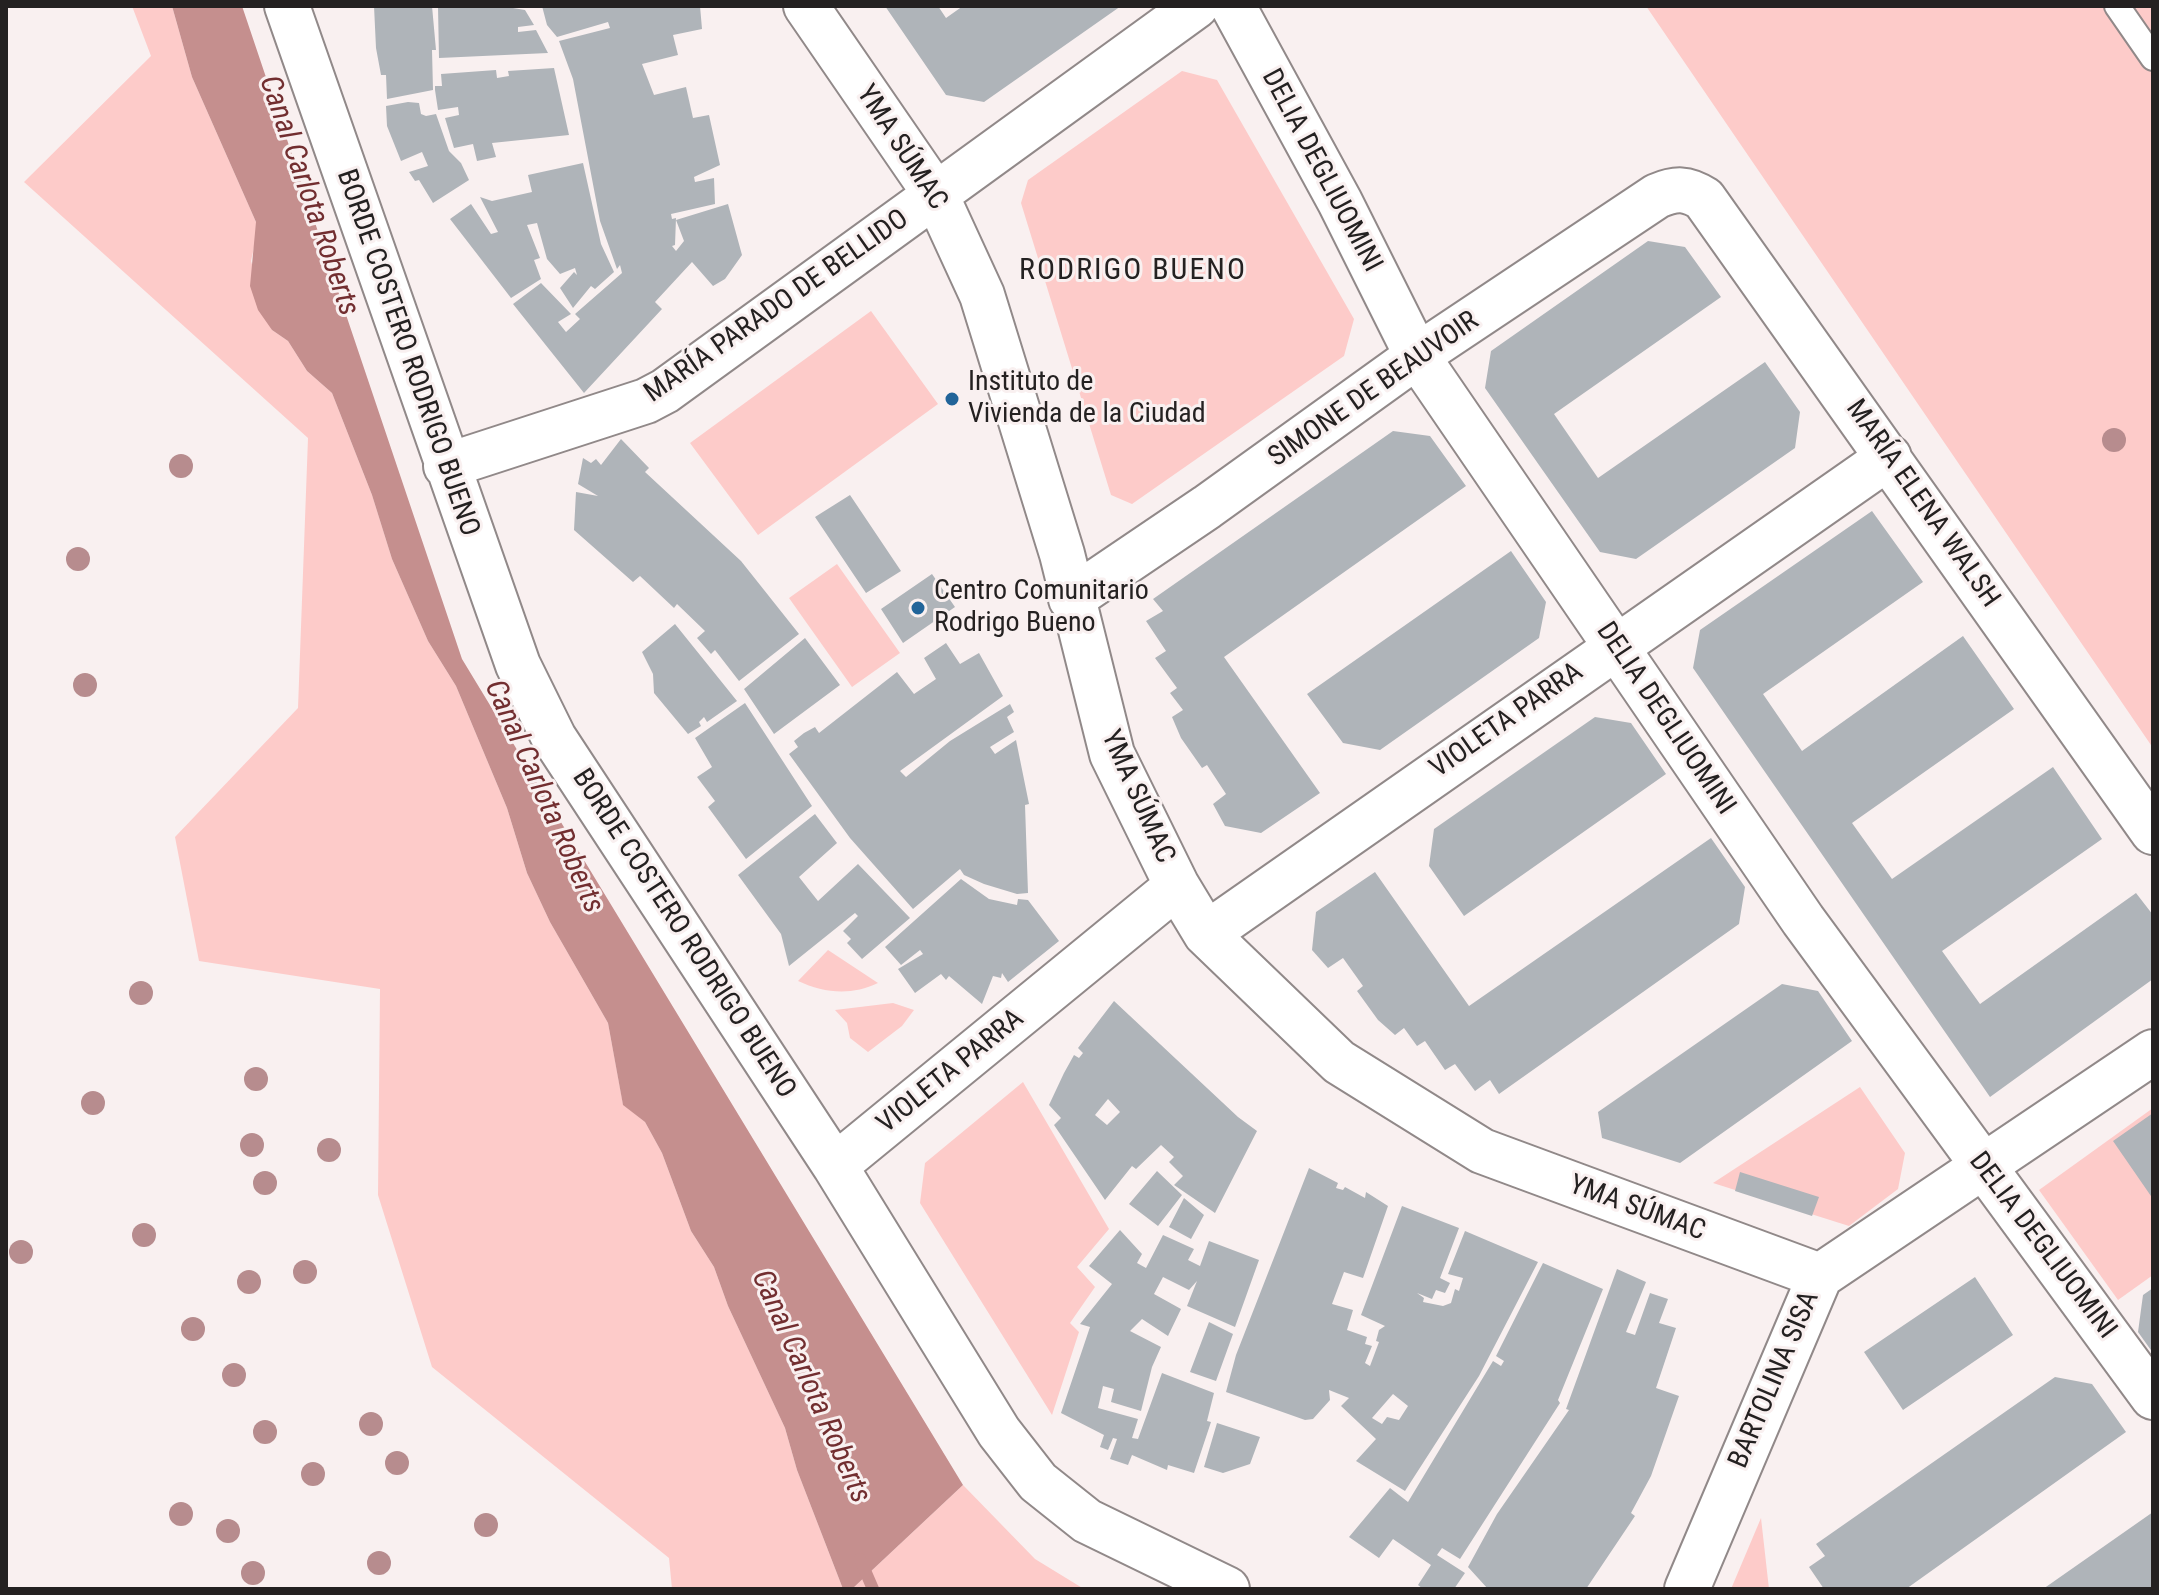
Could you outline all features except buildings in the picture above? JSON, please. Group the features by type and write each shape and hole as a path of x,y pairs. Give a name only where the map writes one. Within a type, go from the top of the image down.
{"street":[{"name":"BORDE COSTERO RODRIGO BUENO","path":"287,6 446,466 535,705 835,1166 999,1432 1038,1482 1087,1521 1227,1589"},
{"name":"YMA SÚMAC","path":"806,6 936,195 982,295 1062,554 1112,754 1177,886 1206,934 1339,1062 1482,1151 1820,1276"},
{"name":"MARÍA PARADO DE BELLIDO","path":"446,466 646,401 1196,6"},
{"name":"DELIA DEGLIUOMINI","path":"1233,6 1417,356 1803,920 1981,1166 2039,1237 2153,1397"},
{"name":"SIMONE DE BEAUVOIR","path":"1071,599 1207,507 1417,356 1657,196 1680,189"},
{"name":"MARÍA ELENA WALSH","path":"1680,189 1704,199 2153,832"},
{"name":"VIOLETA PARRA","path":"1206,934 1889,457"},
{"name":"VIOLETA PARRA","path":"835,1166 1177,886"},
{"name":"BARTOLINA SISA","path":"1687,1589 1820,1276 2153,1052"}],"lane":[{"path":"2117,6 2153,58"}],"shaded area":[{"path":"132,6 172,6 192,77 256,222 257,234 251,261 272,330 288,341 307,371 332,393 372,495 392,559 428,641 456,686 507,808 527,873 550,922 608,1023 623,1104 645,1122 662,1153 691,1231 714,1267 728,1306 785,1428 797,1470 843,1589 672,1589 669,1558 432,1367 378,1195 380,989 199,961 175,837 298,708 308,438 24,182 151,56"},
{"path":"1646,6 2153,6 2153,748"},
{"path":"1182,71 1217,80 1354,319 1344,356 1132,504 1111,495 1021,203 1028,180"},
{"path":"871,311 938,404 758,535 690,443"},
{"path":"837,564 900,653 852,687 789,598"},
{"path":"828,950 878,983 858,990 838,991 798,981"},
{"path":"893,1003 914,1010 902,1026 868,1052 850,1038 847,1023 835,1010"},
{"path":"1023,1082 1109,1229 1077,1267 1095,1287 1070,1323 1079,1332 1052,1415 920,1203 925,1163"},
{"path":"1860,1087 1905,1153 1898,1189 1849,1226 1713,1183"},
{"path":"2153,1108 2153,1275 2118,1300 2039,1190"},
{"path":"963,1485 1035,1559 1084,1589 852,1589"},
{"path":"1761,1518 1769,1589 1731,1589"}],"water":[{"path":"172,6 242,6 462,659 963,1485 852,1589 843,1589 797,1470 785,1428 728,1306 714,1267 691,1231 662,1153 645,1122 623,1105 608,1023 550,922 527,873 507,808 456,686 428,641 392,559 372,495 332,393 307,371 288,341 272,330 258,310 250,286 256,222 192,77"}],"waterway":[{"name":"Canal Carlota Roberts","path":"860,1559 873,1589"}],"place":[{"name":"Instituto de Vivienda de la Ciudad","path":"952,399"},
{"name":"Centro Comunitario Rodrigo Bueno","path":"918,608"}],"district":[{"name":"RODRIGO BUENO","path":"1133,271"}]}
